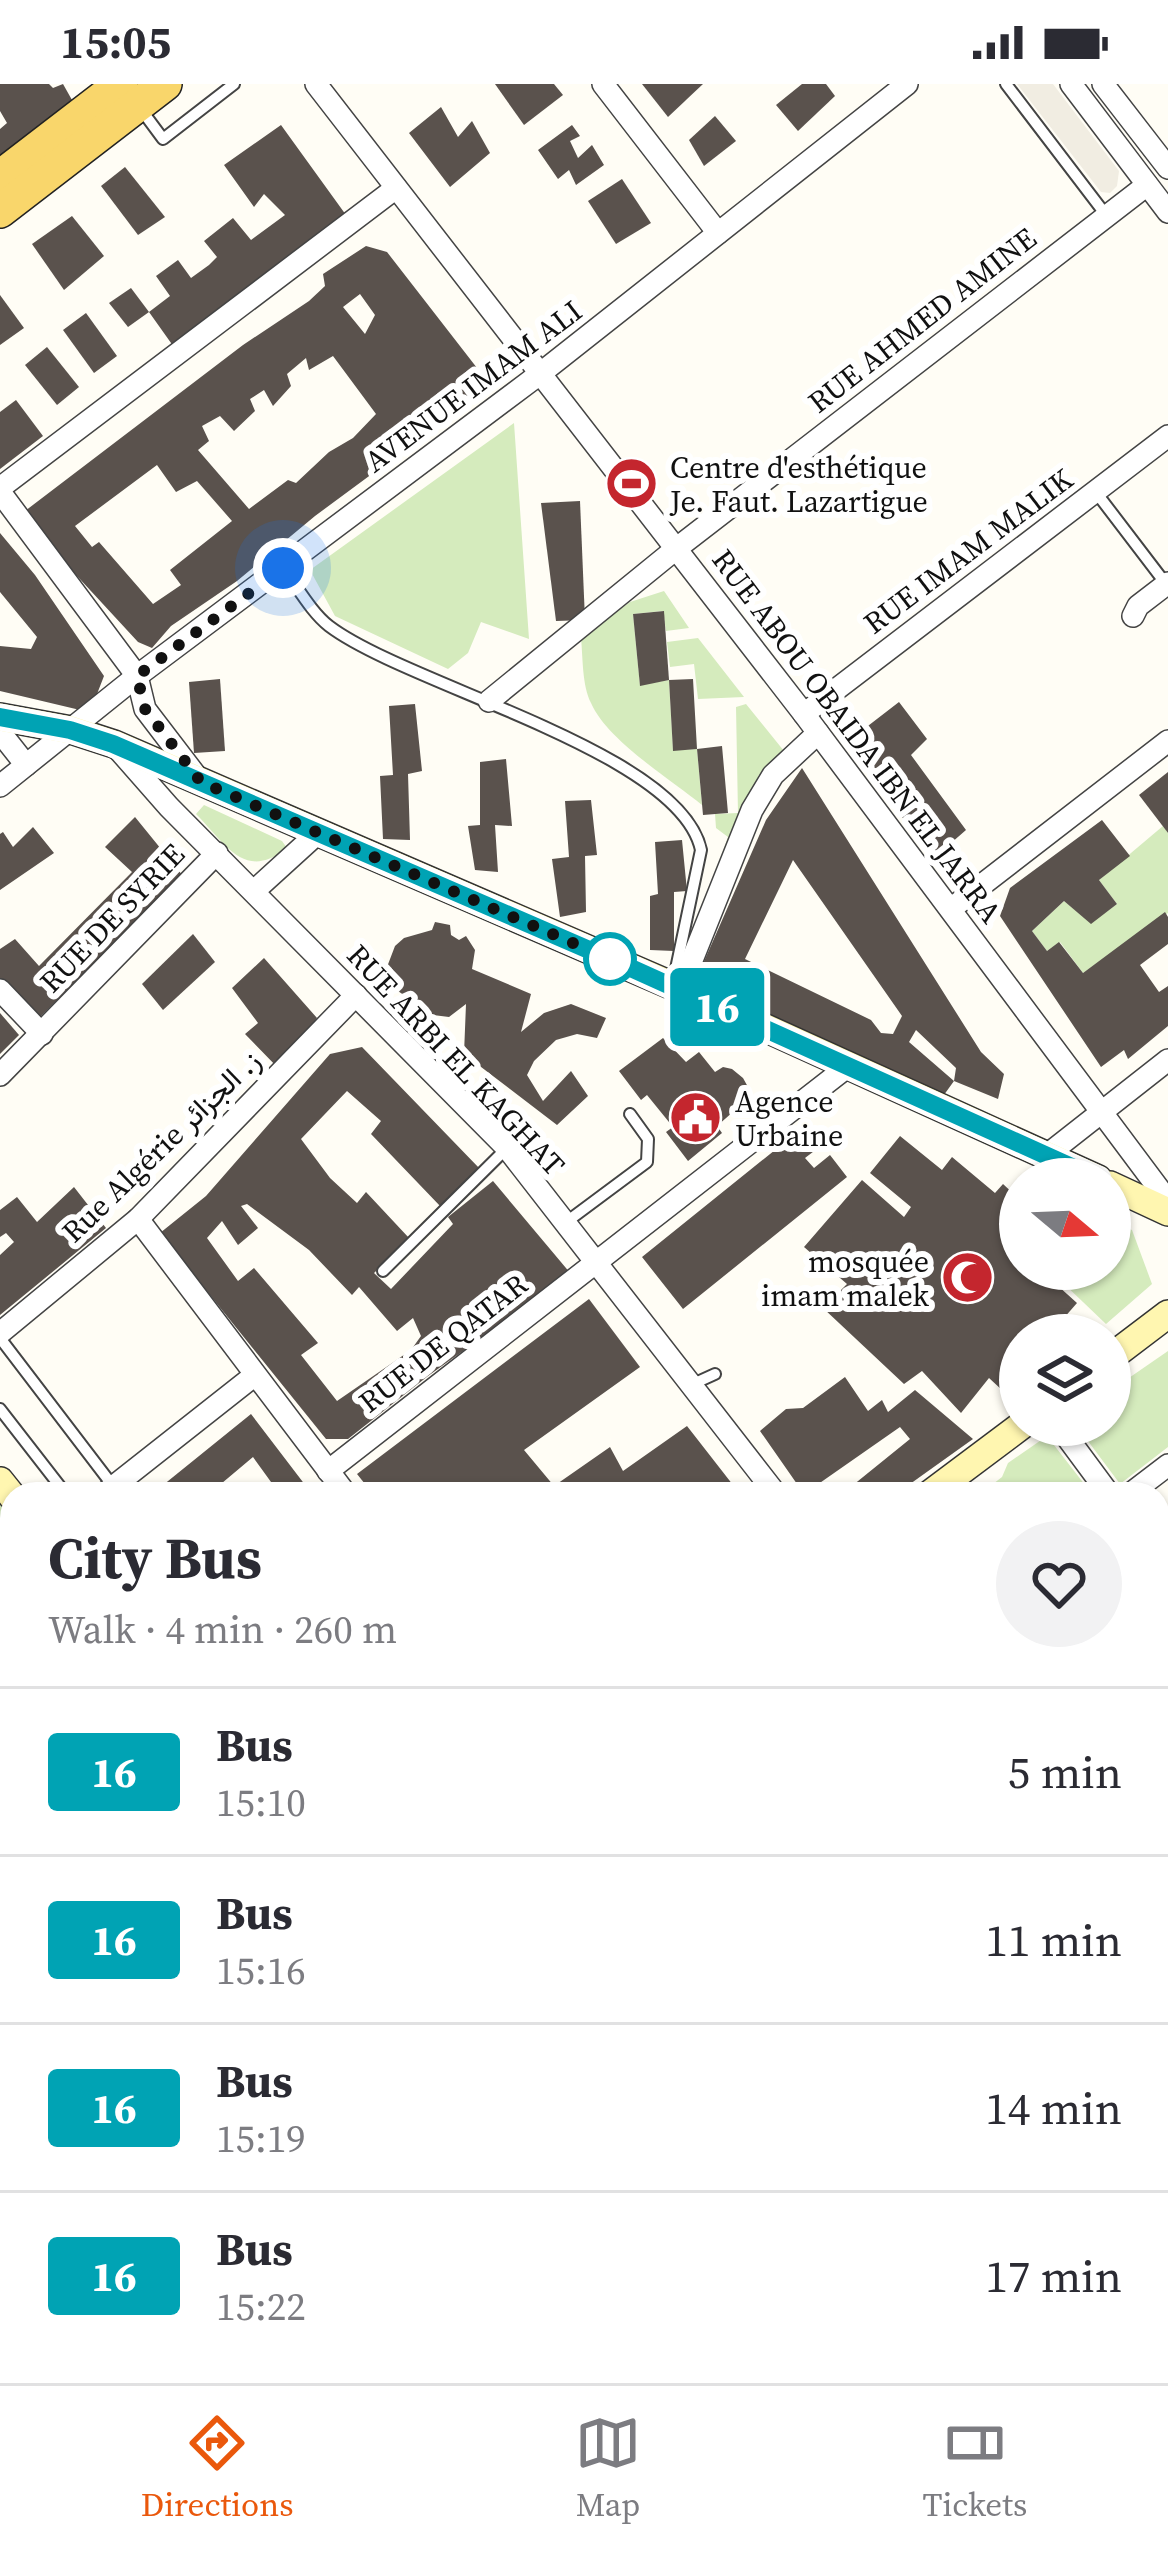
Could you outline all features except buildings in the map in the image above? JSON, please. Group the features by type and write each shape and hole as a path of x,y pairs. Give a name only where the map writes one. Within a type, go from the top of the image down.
{"main road":[{"path":"0,178 129,94 165,84"},
{"path":"0,211 129,94"}],"street":[{"name":"RUE ABOU OBAIDA IBN EL JARRA","path":"316,84 952,908 1168,1201"},
{"path":"603,84 718,233"},
{"name":"AVENUE IMAM ALI","path":"0,786 137,676 541,373 718,233 878,93 908,84"},
{"path":"1071,84 1168,212"},
{"path":"1102,84 1168,168"},
{"name":"RUE AHMED AMINE","path":"488,701 677,548 1147,184"},
{"path":"201,782 145,709 137,676 0,490 396,188"},
{"name":"RUE IMAM MALIK","path":"804,714 1168,436"},
{"path":"0,717 70,730 113,744 676,988 1051,1158"},
{"path":"0,731 26,765"},
{"path":"676,988 752,810 772,775 818,734"},
{"path":"952,908 1168,741"},
{"name":"RUE ARBI EL KAGHAT","path":"113,744 507,1148 767,1482"},
{"path":"254,891 320,832"},
{"name":"RUE DE SYRIE","path":"0,1075 217,854"},
{"path":"0,990 42,1034"},
{"name":"Rue Algérie ز. الجزائر","path":"0,1335 138,1219 356,995"},
{"path":"1047,1156 1168,1060"},
{"name":"RUE DE QATAR","path":"328,1471 847,1067"},
{"path":"1131,1195 1168,1212"},
{"path":"138,1219 337,1482"},
{"path":"1131,1342 1168,1315"},
{"path":"119,1482 255,1376"},
{"path":"946,1482 999,1442"},
{"path":"1074,1446 1100,1482"}],"lane":[{"path":"129,94 163,139 234,84"},
{"path":"1006,84 1106,215"},
{"path":"1095,491 1168,588"},
{"path":"283,568 327,625 570,738 630,772 687,815 697,830 701,850 676,988"},
{"path":"565,1223 647,1162 648,1139 630,1114"},
{"path":"383,1271 507,1148"},
{"path":"0,1335 103,1482"},
{"path":"693,1384 715,1375"},
{"path":"0,1409 57,1482"}],"green space":[{"path":"514,423 529,639 481,622 468,653 448,669 335,616 310,570"},
{"path":"664,591 689,628 666,631 663,611 633,614 640,685 669,680 673,750 697,749 702,805 611,731 591,703 584,680 581,638 630,602"},
{"path":"698,638 744,697 698,699 694,664 670,667 667,642"},
{"path":"746,704 784,751 758,776 763,790 681,971 728,837 716,828 715,814 738,813 736,707"},
{"path":"204,805 282,841 287,848 259,861 237,855 196,814"},
{"path":"1163,826 1168,833 1168,913 1083,973 1060,942 1047,951 1032,931 1064,901 1091,923 1117,904 1099,880"},
{"path":"1131,1230 1152,1284 1118,1314 1096,1314 1070,1290 1131,1290"},
{"path":"1168,1351 1168,1447 1119,1482 1092,1446 1131,1446 1131,1377"},
{"path":"1033,1446 1055,1446 1083,1482 996,1482 1008,1463"}],"shaded area":[{"path":"1017,84 1053,84 1119,171 1117,186 1110,193 1101,192"}],"bus line":[{"name":"16","path":"0,717 70,730 113,744 633,969 1053,1158"}],"place":[{"name":"Centre d'esthétique Je. Faut. Lazartigue","path":"631,484"},
{"name":"Agence Urbaine","path":"696,1118"},
{"name":"mosquée imam malek","path":"968,1278"}],"route":[{"path":"283,568 137,676 145,709 201,782 610,959"}]}
